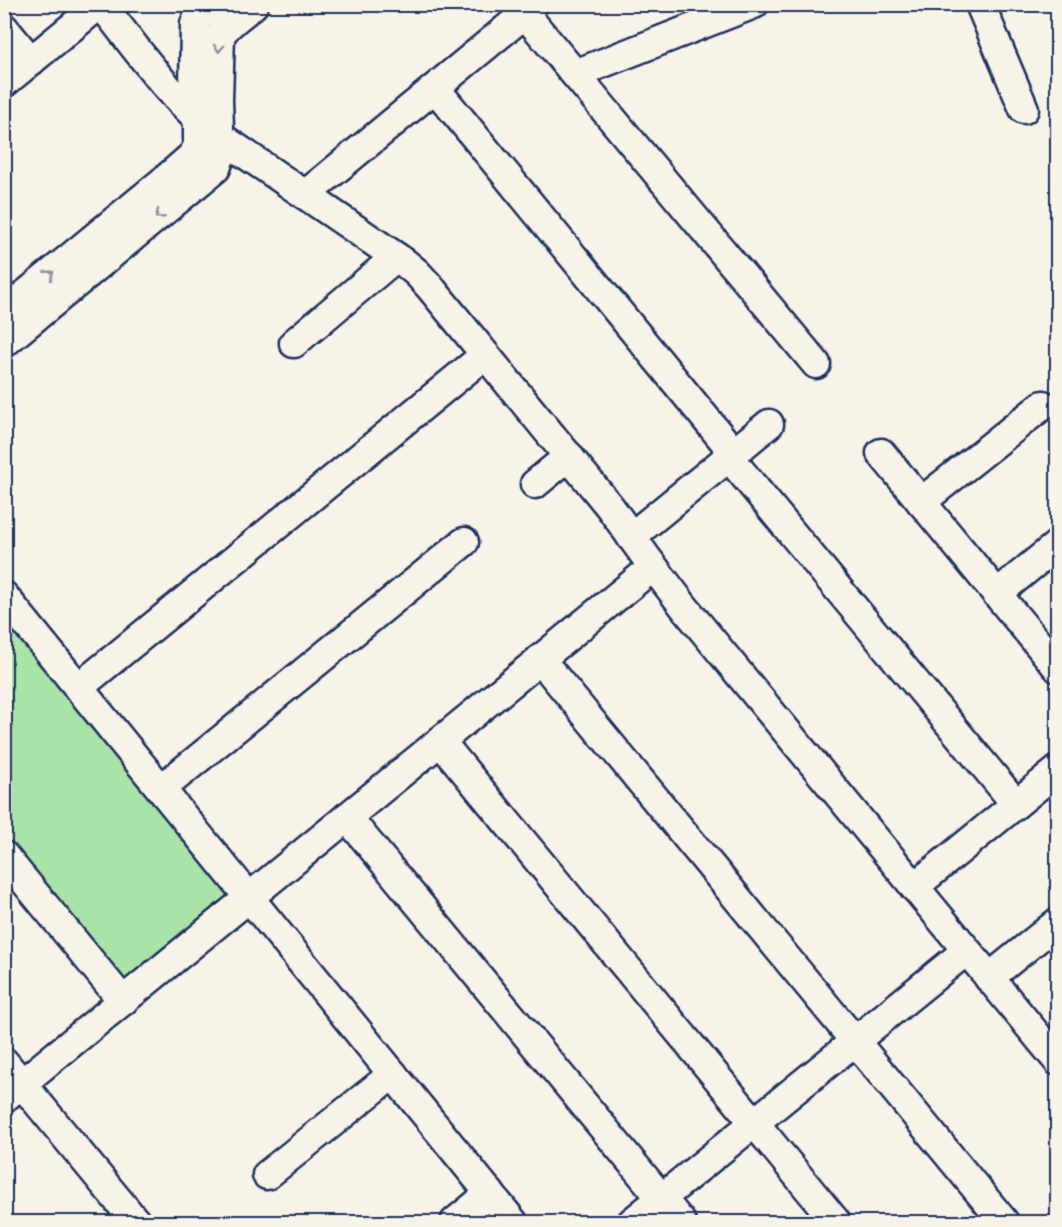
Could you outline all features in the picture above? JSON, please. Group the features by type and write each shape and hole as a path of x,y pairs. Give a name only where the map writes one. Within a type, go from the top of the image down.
{"street":[{"path":"4,83 101,4 197,119 417,273 610,507 685,608 1056,1058"},
{"path":"4,312 191,157 196,150 198,144 194,89 195,24 214,4"},
{"path":"4,343 216,168 220,157 218,100 220,36 222,31 254,4"},
{"path":"575,74 754,4"},
{"path":"980,4 1024,109"},
{"path":"305,195 529,9 575,74 816,364"},
{"path":"4,28 31,61"},
{"path":"435,88 1016,804"},
{"path":"294,343 396,257"},
{"path":"78,688 485,355"},
{"path":"921,502 1043,405"},
{"path":"632,537 769,424"},
{"path":"880,453 1058,668"},
{"path":"535,484 569,456"},
{"path":"161,789 464,542"},
{"path":"997,594 1058,544"},
{"path":"136,1222 10,1081 123,1000 653,567"},
{"path":"4,597 513,1222"},
{"path":"540,659 1004,1222"},
{"path":"440,741 836,1222"},
{"path":"914,887 1058,770"},
{"path":"347,817 681,1222"},
{"path":"4,856 123,1000"},
{"path":"989,978 1058,922"},
{"path":"632,1222 966,951"},
{"path":"267,1175 393,1074"},
{"path":"454,1222 490,1194"}],"green space":[{"path":"4,613 232,895 124,982 5,845"}]}
